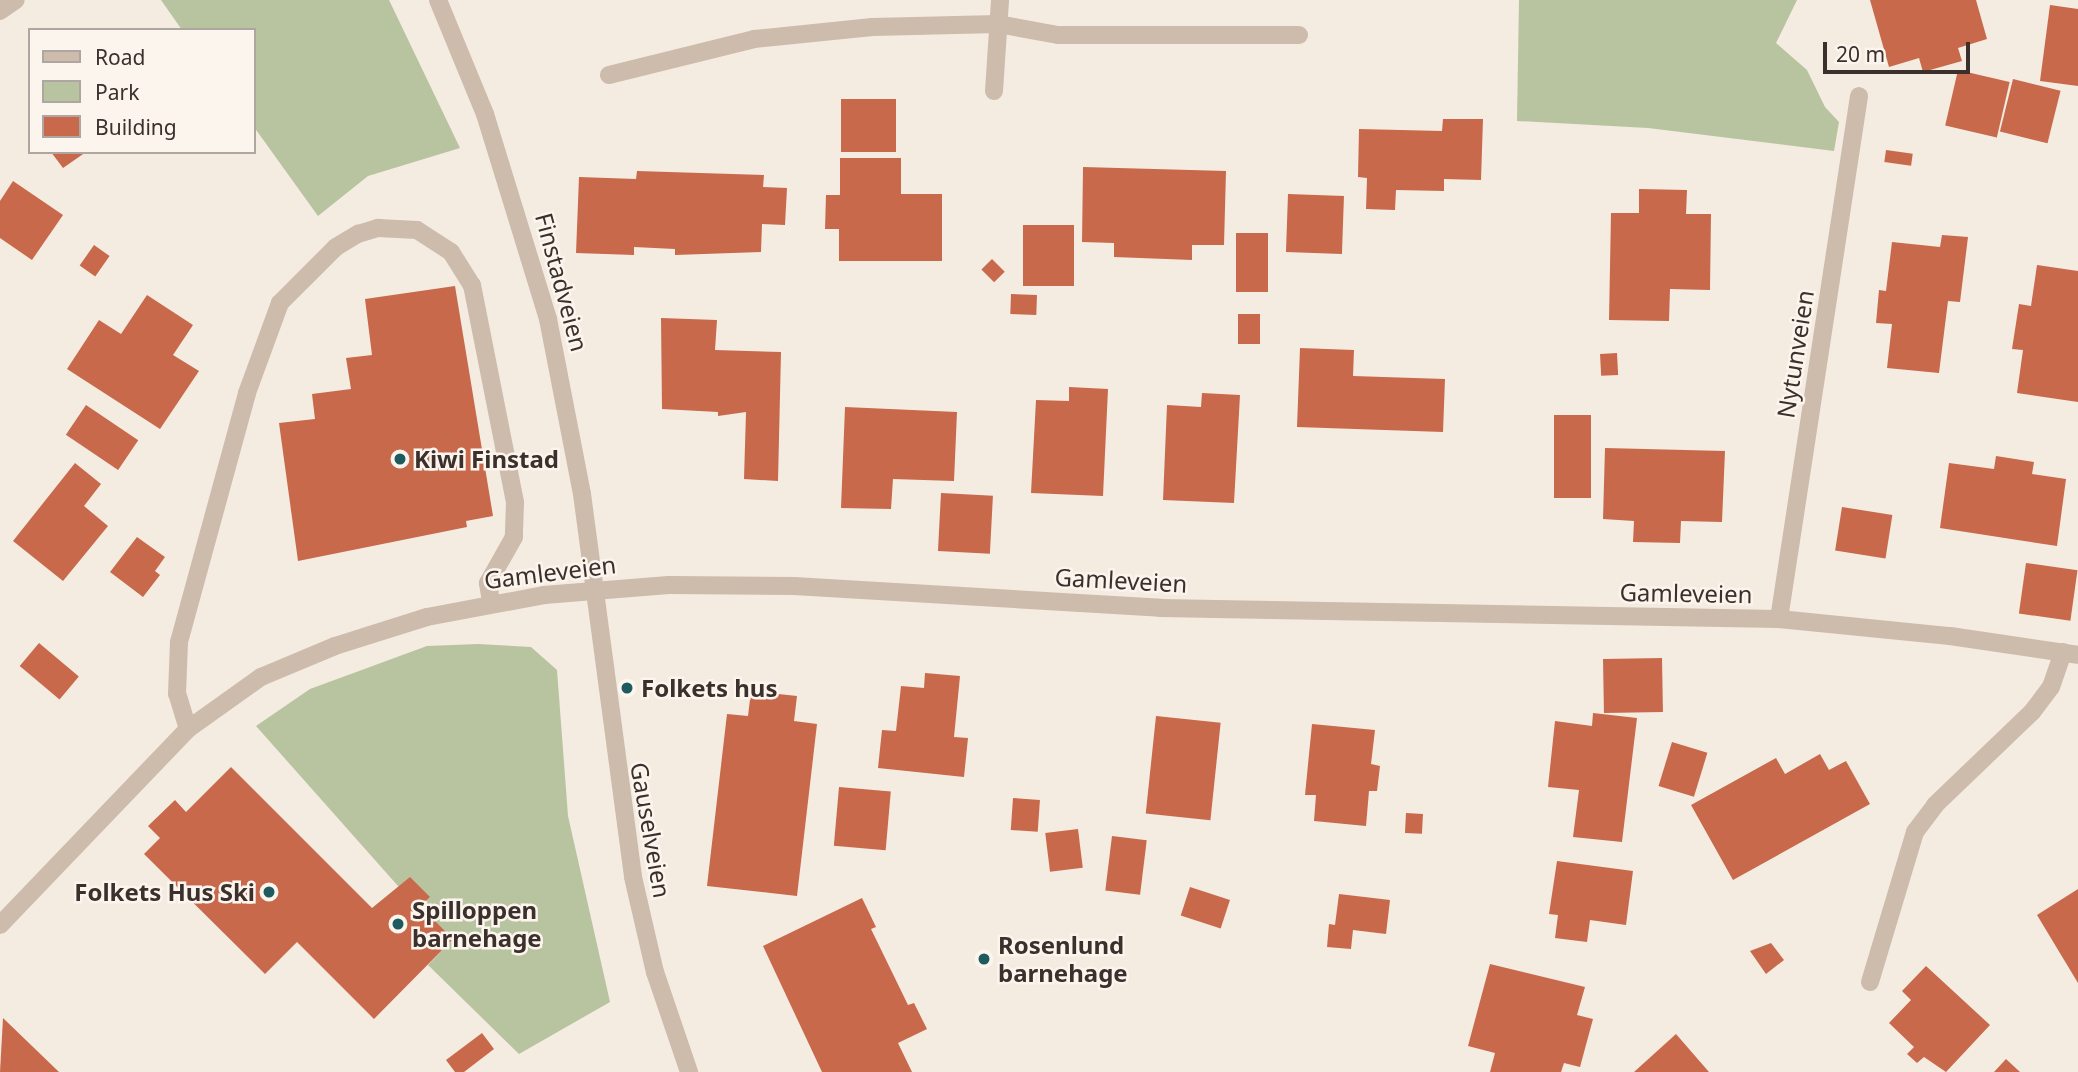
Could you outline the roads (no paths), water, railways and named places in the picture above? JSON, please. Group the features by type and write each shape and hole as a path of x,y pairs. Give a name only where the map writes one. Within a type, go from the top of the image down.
{"street":[{"path":"0,11 16,0"},
{"name":"Finstadveien","path":"438,0 485,114 536,271 565,393 594,589"},
{"path":"994,91 1000,0"},
{"path":"609,75 754,39 872,27 998,24 1058,35 1299,36"},
{"name":"Nytunveien","path":"1779,619 1858,96"},
{"path":"188,729 177,694 175,673 189,593 247,393 280,303 336,247 378,228 417,230 433,237 462,266 479,311 514,503 513,537 488,583 491,603"},
{"name":"Gamleveien","path":"0,925 188,729 233,694 294,662 373,633 491,603 594,589 794,586 1160,608 1779,619 2070,654"},
{"name":"Gauselveien","path":"594,589 633,877 655,972 689,1072"},
{"path":"1870,982 1915,832 1935,804 2032,712 2051,687 2070,654"}],"place":[{"name":"Kiwi Finstad","path":"400,459"},
{"name":"Folkets hus","path":"627,688"},
{"name":"Folkets Hus Ski","path":"269,892"},
{"name":"Spilloppen barnehage","path":"398,924"},
{"name":"Rosenlund barnehage","path":"984,959"}]}
